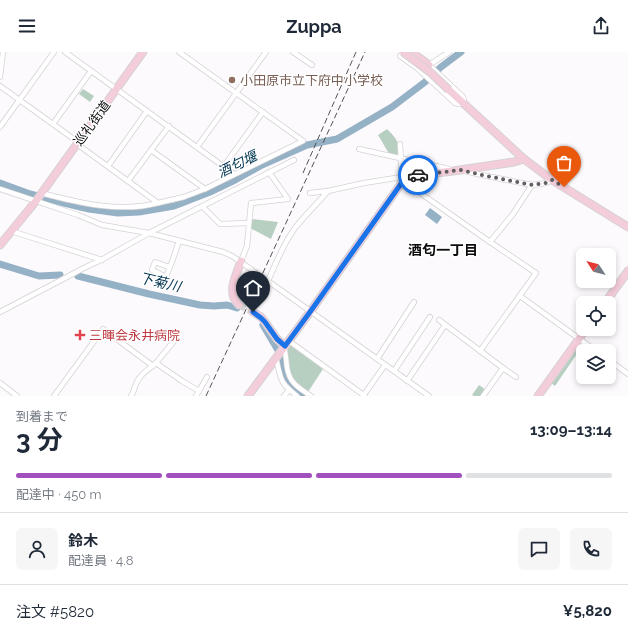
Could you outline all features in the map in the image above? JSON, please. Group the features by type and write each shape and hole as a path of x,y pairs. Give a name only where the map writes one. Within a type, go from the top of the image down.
{"street":[{"path":"0,77 3,52"},
{"path":"0,127 54,52"},
{"path":"65,52 234,174"},
{"name":"巡礼街道","path":"36,201 143,52"},
{"path":"41,193 80,202 116,207 149,205 184,197 205,189 303,141 179,52"},
{"path":"197,147 266,52"},
{"path":"293,52 312,65"},
{"path":"411,52 429,65 463,96 464,100 462,102"},
{"path":"429,65 449,52"},
{"path":"402,53 455,103 459,104 462,102"},
{"path":"402,53 431,74 524,159 552,180 628,227"},
{"path":"53,124 91,71"},
{"path":"0,86 158,202"},
{"path":"108,166 147,111"},
{"path":"224,166 263,112"},
{"path":"128,181 169,126"},
{"path":"248,396 310,312 402,179 400,144"},
{"path":"359,149 453,171"},
{"path":"151,150 205,189"},
{"path":"310,194 364,183 402,179 514,162 524,159"},
{"path":"0,312 294,160"},
{"path":"461,170 532,185 546,183 552,180"},
{"path":"239,305 232,295 232,288 247,246 251,203 288,198 269,172"},
{"path":"402,179 536,273 480,351"},
{"path":"490,242 532,185"},
{"path":"0,189 78,215 102,225 149,234 223,252 241,261 255,272"},
{"path":"328,191 294,229 268,281 429,396"},
{"path":"0,245 36,201"},
{"path":"202,207 220,224 249,223"},
{"path":"11,231 102,260"},
{"path":"169,267 179,241"},
{"path":"610,296 628,271"},
{"path":"520,296 587,344"},
{"path":"377,359 414,302"},
{"path":"253,312 265,322 277,339 285,346 364,396 385,365"},
{"path":"394,371 430,317"},
{"path":"439,320 516,377"},
{"path":"408,381 445,325"},
{"path":"54,396 103,329 155,365 199,391"},
{"path":"541,395 579,338"},
{"path":"131,396 140,376 155,365 174,341"},
{"path":"285,346 287,368 291,379 295,385 311,396"},
{"path":"277,357 280,377 283,383 297,396"},
{"path":"616,365 628,374"},
{"path":"483,396 502,368"},
{"path":"196,396 206,377"},
{"path":"0,383 17,396"},
{"path":"284,396 289,390"}],"green space":[{"path":"83,89 94,96 90,102 79,94"},
{"path":"387,129 398,142 400,159 391,157 378,135"},
{"path":"251,219 278,222 271,239 250,228"},
{"path":"289,344 323,369 308,392 295,382 290,375 286,347"},
{"path":"576,349 576,355 555,386 551,383"},
{"path":"479,385 486,390 481,396 472,395"}],"water":[{"path":"430,208 442,217 437,224 425,215"}],"waterway":[{"name":"酒匂堰","path":"0,183 30,194 64,203 89,209 118,213 139,212 174,206 210,192 262,165 307,145 337,139 392,107 461,52"},
{"name":"下菊川","path":"0,264 39,276 60,275"},
{"name":"下菊川","path":"78,276 200,305 227,305 237,308"},
{"name":"下菊川","path":"263,325 282,357 284,375 291,386 305,396"}],"tunnel":[{"path":"239,305 253,312"}],"railway":[{"path":"303,173 356,52"},
{"path":"206,396 365,52"}],"way so far":[{"path":"418,175 461,170 532,185 546,183 552,180 564,187"}],"place":[{"name":"小田原市立下府中小学校","path":"232,80"},
{"name":"三暉会永井病院","path":"80,335"}],"district":[{"name":"酒匂一丁目","path":"443,250"}],"route":[{"path":"253,312 265,322 277,339 285,346 403,181 402,177 418,175"}]}
